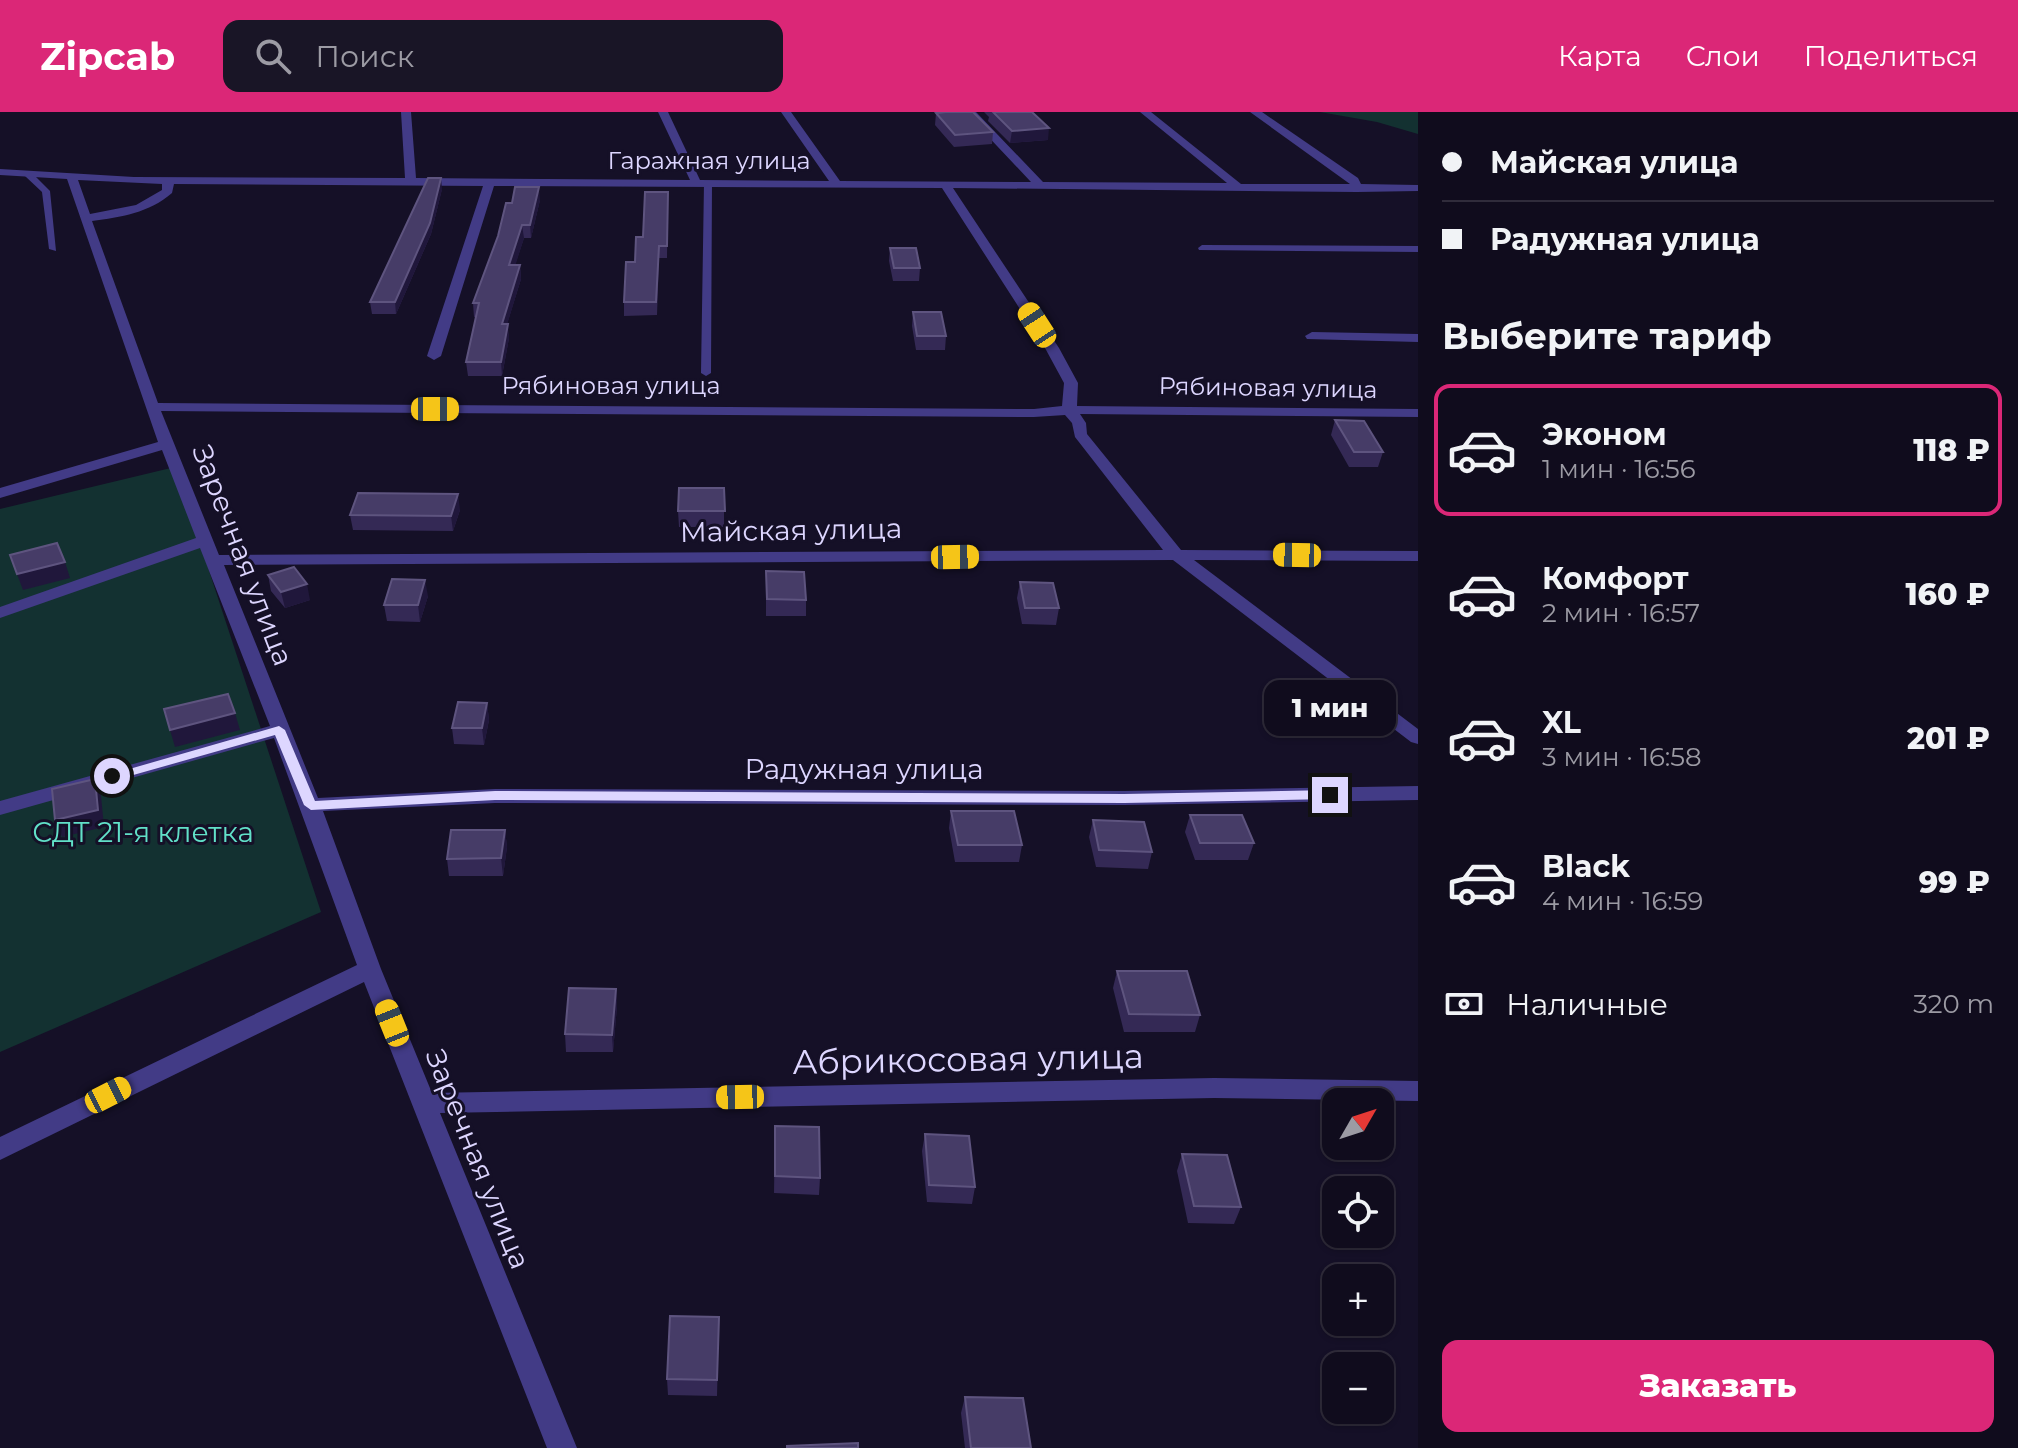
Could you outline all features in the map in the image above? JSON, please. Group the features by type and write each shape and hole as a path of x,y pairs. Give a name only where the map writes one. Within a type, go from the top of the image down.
{"street":[{"path":"406,112 411,182"},
{"path":"663,112 695,179"},
{"path":"786,112 836,183"},
{"path":"970,112 1039,184"},
{"path":"1145,112 1237,186"},
{"path":"1255,112 1354,180 1357,189"},
{"name":"Гаражная улица","path":"0,172 72,179 1418,188"},
{"name":"Заречная улица","path":"72,179 152,407 311,805 370,969 562,1448"},
{"path":"86,218 140,208 159,200 168,191 168,180"},
{"path":"434,356 490,182"},
{"path":"944,183 1052,348 1071,383 1069,410 1079,423 1080,434 1175,554 1418,738"},
{"path":"1312,336 1418,338"},
{"name":"Рябиновая улица","path":"152,407 1418,413"},
{"path":"0,493 167,444"},
{"name":"Майская улица","path":"0,613 208,550 625,560 1175,554 1418,556"},
{"path":"0,808 279,730"},
{"name":"Радужная улица","path":"311,805 495,796 1124,798 1418,793"},
{"path":"0,1149 370,969"},
{"name":"Абрикосовая улица","path":"424,1103 1214,1088 1418,1091"}],"lane":[{"path":"28,174 46,191 53,249"},
{"path":"706,373 708,183"},
{"path":"1202,248 1418,249"}],"green space":[{"path":"1320,112 1418,112 1418,134 1377,122"},
{"name":"СДТ 21-я клетка","path":"175,467 321,912 0,1052 0,509"}],"building":[{"path":"973,112 993,132 955,135 936,113"},
{"path":"993,112 1032,112 1049,128 1012,131"},
{"path":"428,178 441,178 430,223 395,302 370,302"},
{"path":"515,187 539,187 530,225 522,225 509,265 520,265 502,324 508,324 501,362 466,362 479,303 473,303 498,236 506,203 512,203"},
{"path":"645,192 668,192 667,246 659,246 656,302 624,302 626,262 635,262 636,237 643,237"},
{"path":"890,248 916,248 920,268 894,268"},
{"path":"913,312 941,312 946,336 917,336"},
{"path":"1335,420 1364,421 1383,452 1354,452"},
{"path":"679,488 724,488 725,511 678,511"},
{"path":"358,493 458,494 451,516 350,515"},
{"path":"57,543 65,562 17,574 10,555"},
{"path":"294,567 307,584 281,592 268,575"},
{"path":"766,571 804,572 806,600 767,599"},
{"path":"392,579 425,580 418,605 384,605"},
{"path":"1020,582 1053,583 1059,608 1025,608"},
{"path":"228,694 235,713 170,730 164,709"},
{"path":"458,702 487,703 482,728 452,728"},
{"path":"95,779 98,810 55,820 52,789"},
{"path":"951,811 1014,811 1022,845 958,845"},
{"path":"1190,815 1242,815 1254,843 1200,843"},
{"path":"1093,820 1144,822 1152,852 1099,850"},
{"path":"451,830 505,830 501,858 447,859"},
{"path":"1117,971 1187,971 1200,1015 1129,1014"},
{"path":"569,988 616,989 612,1035 565,1034"},
{"path":"775,1126 819,1127 820,1178 775,1176"},
{"path":"925,1134 969,1136 975,1187 929,1185"},
{"path":"1182,1154 1227,1155 1241,1207 1194,1206"},
{"path":"670,1316 719,1317 717,1380 667,1379"},
{"path":"965,1397 1023,1398 1031,1448 971,1448"},
{"path":"858,1443 858,1448 787,1448 787,1446"}],"route":[{"path":"112,776 279,730 311,805 495,796 1124,798 1330,795"}]}
